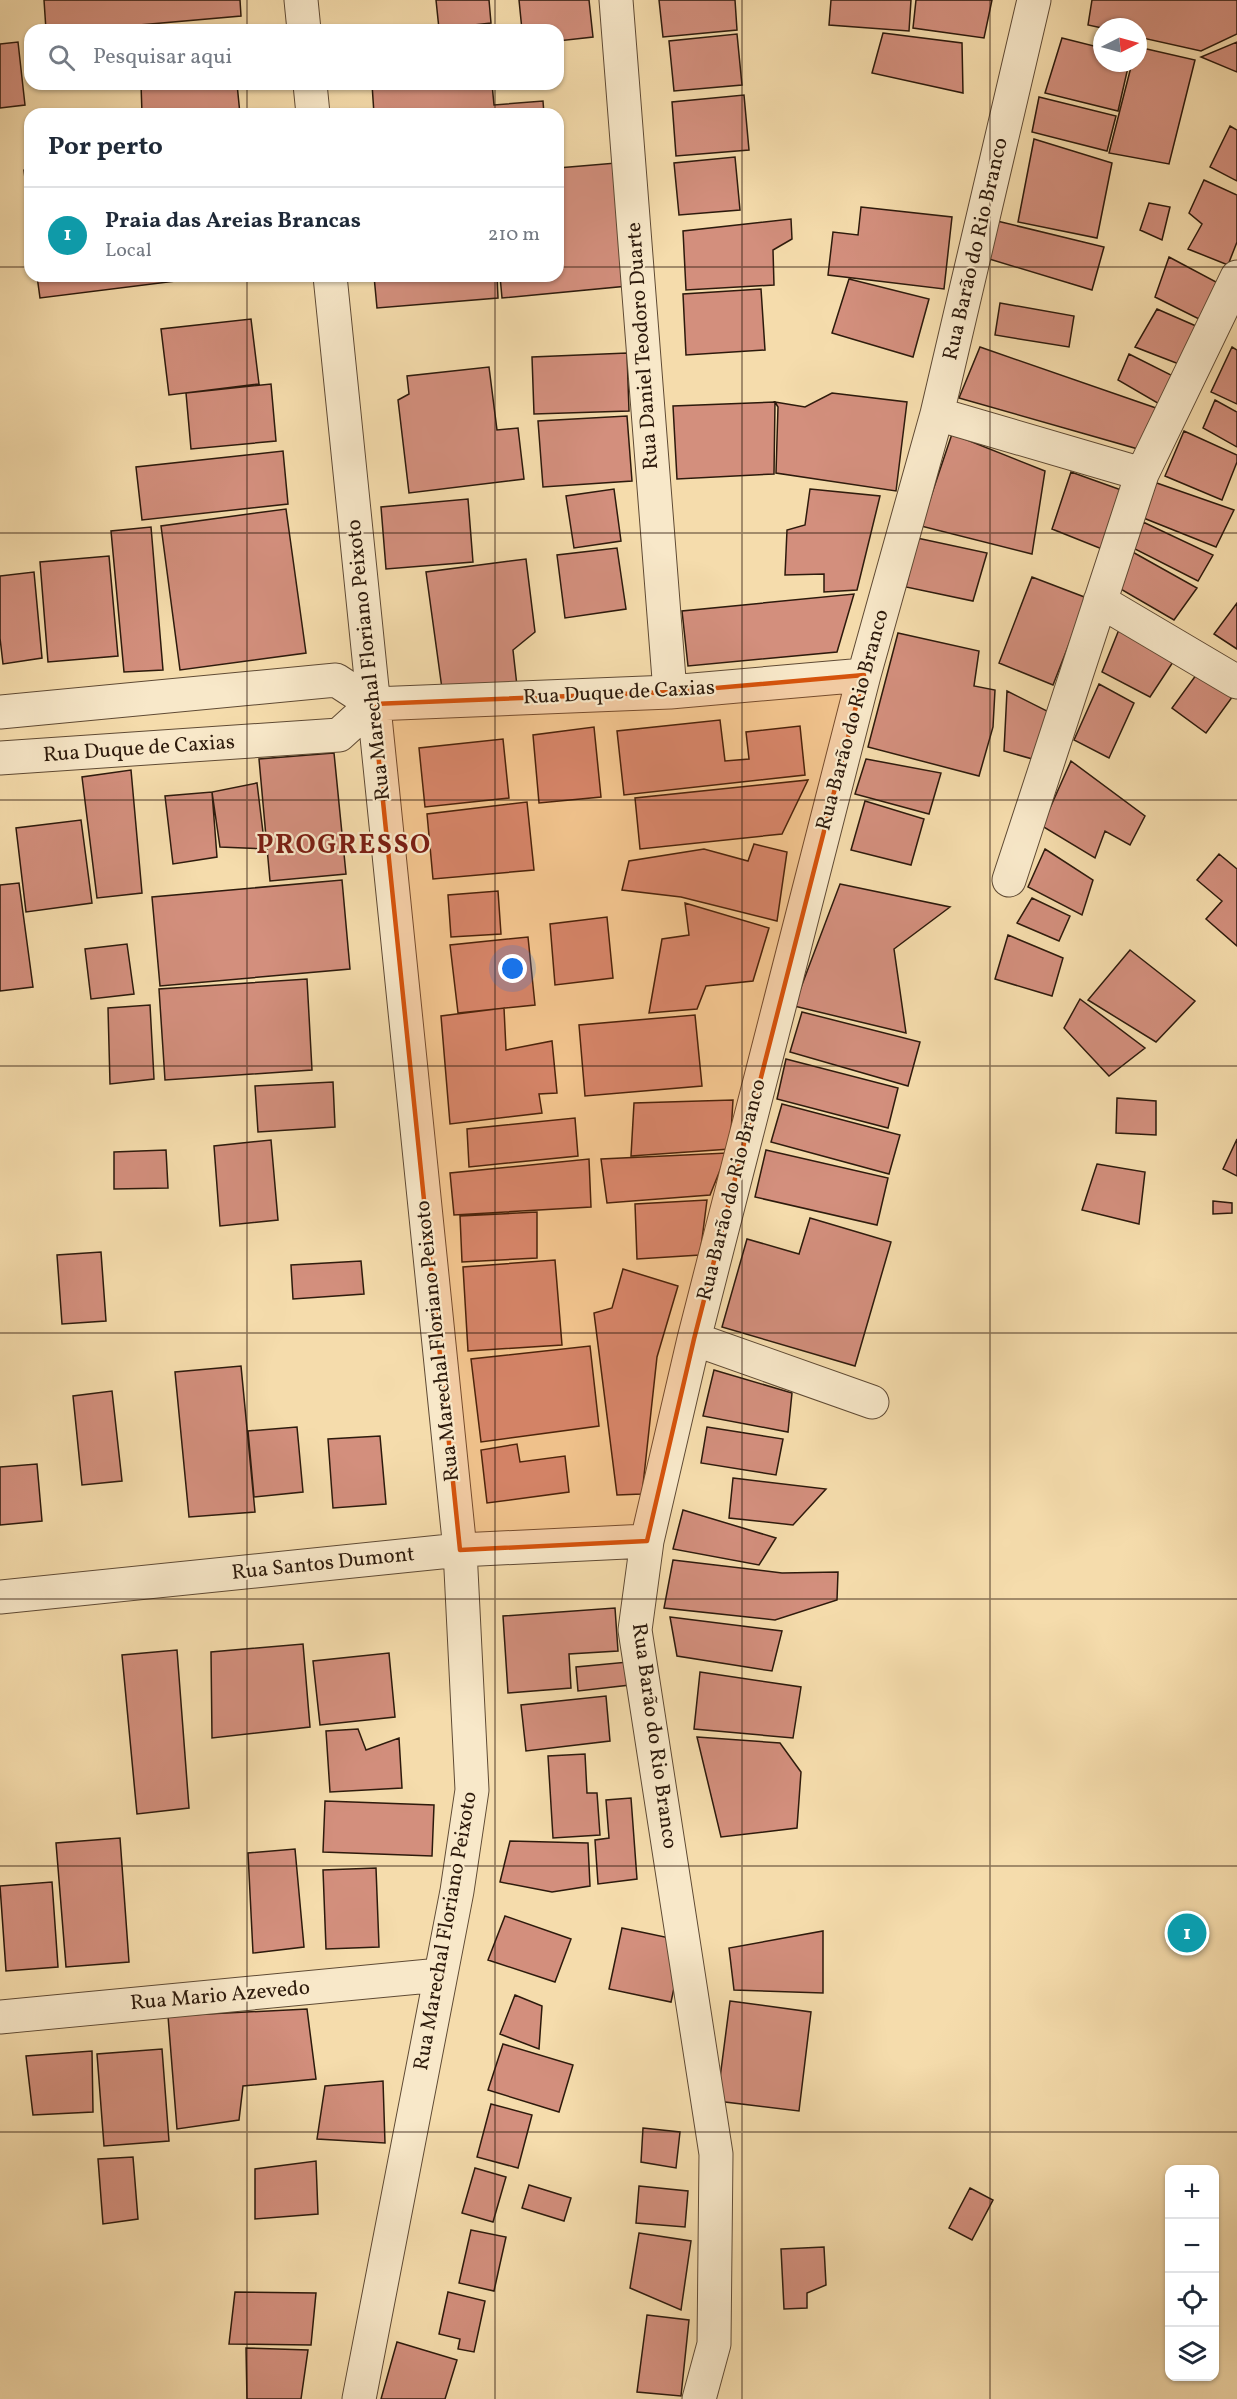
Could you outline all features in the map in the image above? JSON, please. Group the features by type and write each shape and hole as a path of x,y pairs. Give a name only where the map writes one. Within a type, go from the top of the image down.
{"street":[{"path":"301,0 303,24"},
{"name":"Rua Daniel Teodoro Duarte","path":"616,0 670,692"},
{"name":"Rua Barão do Rio Branco","path":"699,2399 714,2344 716,2154 635,1630 647,1541 694,1339 864,675 937,414 1034,0"},
{"path":"311,90 312,108"},
{"path":"1009,880 1142,474 1237,277"},
{"name":"Rua Marechal Floriano Peixoto","path":"331,282 460,1550 472,1790 457,1891 359,2399"},
{"path":"937,414 1142,474"},
{"path":"1101,601 1237,682"},
{"name":"Rua Duque de Caxias","path":"0,758 339,735 374,704 670,692 864,675"},
{"path":"0,712 336,680 374,704"},
{"path":"36,710 41,755"},
{"path":"694,1339 872,1402"},
{"name":"Rua Santos Dumont","path":"0,1597 460,1550 647,1541"},
{"name":"Rua Mario Azevedo","path":"0,2017 440,1975"}],"highlighted area":[{"path":"864,675 694,1339 647,1541 460,1550 373,704 670,692"}],"building":[{"path":"44,0 240,0 241,16 150,24 46,24"},
{"path":"436,0 489,0 491,23 438,24"},
{"path":"519,0 589,0 593,37 564,40 564,24 521,24"},
{"path":"659,0 735,0 737,30 663,37"},
{"path":"831,0 911,0 909,31 829,25"},
{"path":"916,0 992,0 984,38 913,28"},
{"path":"1092,0 1237,0 1237,34 1201,51 1147,39 1147,18 1093,18 1093,26 1088,25"},
{"path":"883,33 962,43 963,93 872,73"},
{"path":"737,34 742,85 674,91 669,41"},
{"path":"1062,38 1093,46 1093,72 1127,72 1118,111 1045,93"},
{"path":"18,42 25,105 0,108 0,44"},
{"path":"1237,42 1237,72 1201,57"},
{"path":"1147,49 1195,60 1169,164 1109,153 1130,72 1147,72"},
{"path":"141,90 238,90 239,108 142,108"},
{"path":"372,90 493,90 494,105 543,101 544,108 374,108"},
{"path":"744,95 749,150 676,156 672,102"},
{"path":"1039,97 1116,116 1107,151 1032,132"},
{"path":"1230,126 1237,130 1237,181 1210,167"},
{"path":"1034,139 1112,163 1097,238 1018,222"},
{"path":"735,157 740,210 679,215 674,163"},
{"path":"616,163 628,286 502,298 501,282 564,282 564,167"},
{"path":"1204,180 1237,195 1237,242 1228,265 1188,249 1202,224 1189,213"},
{"path":"1149,203 1170,207 1162,240 1140,230"},
{"path":"861,207 952,217 944,289 828,275 833,232 858,235"},
{"path":"791,219 792,239 773,250 774,285 686,290 683,231"},
{"path":"997,221 1104,247 1092,290 986,258"},
{"path":"1169,257 1218,283 1201,320 1155,297"},
{"path":"849,279 929,299 913,357 832,333"},
{"path":"38,282 168,282 40,298"},
{"path":"375,282 497,282 498,298 377,308"},
{"path":"761,289 765,350 686,355 683,294"},
{"path":"1000,303 1074,316 1069,347 995,335"},
{"path":"1157,309 1196,326 1184,366 1135,347"},
{"path":"251,319 259,384 169,395 161,329"},
{"path":"980,347 1156,408 1138,449 959,398"},
{"path":"1232,347 1237,350 1237,404 1211,392"},
{"path":"627,353 629,411 534,414 532,357"},
{"path":"1129,354 1173,376 1161,405 1118,380"},
{"path":"489,367 497,430 518,428 524,479 409,493 398,400 409,394 407,376"},
{"path":"271,384 276,441 191,449 186,393"},
{"path":"832,393 907,402 896,491 776,473 778,407 775,402 805,407"},
{"path":"1215,400 1237,412 1237,447 1203,428"},
{"path":"775,402 774,474 677,479 673,406"},
{"path":"627,416 632,481 543,487 538,421"},
{"path":"1184,431 1237,455 1237,462 1222,500 1165,476"},
{"path":"952,434 1045,471 1032,554 921,526"},
{"path":"283,451 288,504 142,520 136,467"},
{"path":"1071,472 1124,491 1107,551 1052,529"},
{"path":"1151,481 1234,510 1216,547 1136,515"},
{"path":"614,489 621,541 574,548 566,496"},
{"path":"810,489 880,496 857,590 824,592 824,574 785,575 787,530 805,525"},
{"path":"468,499 473,562 386,569 381,507"},
{"path":"286,509 306,653 180,670 161,526"},
{"path":"1143,522 1213,555 1198,581 1131,547"},
{"path":"151,527 163,670 124,672 111,531"},
{"path":"917,538 987,553 973,601 906,587"},
{"path":"617,548 626,609 565,618 557,555"},
{"path":"1129,550 1197,588 1174,620 1112,584"},
{"path":"109,556 118,656 48,662 40,562"},
{"path":"526,559 535,632 513,650 517,686 443,696 426,572"},
{"path":"34,572 42,658 3,664 0,638 0,576"},
{"path":"1032,577 1087,598 1053,685 999,663"},
{"path":"854,594 837,652 688,666 682,611"},
{"path":"1237,603 1237,649 1214,634"},
{"path":"1120,627 1175,659 1150,697 1102,672"},
{"path":"898,633 979,651 974,686 995,690 993,727 979,776 868,747"},
{"path":"1199,671 1233,696 1206,733 1172,708"},
{"path":"1099,684 1134,703 1109,758 1074,740"},
{"path":"1007,691 1059,717 1043,762 1004,751"},
{"path":"720,720 725,761 749,759 746,732 800,726 805,775 624,795 617,731"},
{"path":"594,727 601,797 539,803 533,735"},
{"path":"503,739 509,798 425,807 419,748"},
{"path":"334,753 346,874 270,881 259,759"},
{"path":"866,759 941,773 929,814 855,794"},
{"path":"1071,761 1145,816 1130,845 1105,831 1095,858 1042,826"},
{"path":"131,770 142,893 97,898 82,777"},
{"path":"808,780 782,834 640,849 635,798"},
{"path":"257,783 265,849 220,847 212,792"},
{"path":"212,792 217,857 173,864 165,796"},
{"path":"865,801 924,819 911,865 851,850"},
{"path":"527,802 534,870 433,879 427,814"},
{"path":"81,820 92,903 26,912 16,828"},
{"path":"754,844 787,852 777,921 681,897 622,890 629,861 704,849 748,861"},
{"path":"1045,849 1093,880 1082,915 1028,887"},
{"path":"1219,854 1237,869 1237,946 1206,919 1222,901 1197,880"},
{"path":"342,880 350,969 160,986 152,897"},
{"path":"19,883 33,987 0,991 0,885"},
{"path":"840,884 950,907 894,949 906,1033 794,1006"},
{"path":"498,891 501,934 451,937 448,895"},
{"path":"1032,898 1070,916 1059,941 1017,923"},
{"path":"685,903 769,928 753,981 706,986 697,1009 649,1013 662,939 689,935"},
{"path":"607,917 613,978 555,985 550,924"},
{"path":"1008,935 1063,958 1052,996 995,979"},
{"path":"528,937 535,1005 458,1013 450,945"},
{"path":"127,944 134,994 91,999 85,949"},
{"path":"1130,950 1195,1001 1156,1042 1088,1000"},
{"path":"307,979 312,1070 165,1080 159,989"},
{"path":"1080,999 1145,1048 1109,1076 1064,1028"},
{"path":"150,1005 154,1079 110,1084 108,1008"},
{"path":"504,1008 506,1050 552,1041 557,1093 539,1094 542,1113 450,1124 441,1016"},
{"path":"802,1012 920,1042 908,1086 790,1052"},
{"path":"695,1015 702,1086 585,1096 579,1025"},
{"path":"786,1059 898,1088 888,1128 777,1099"},
{"path":"333,1082 335,1127 258,1132 255,1086"},
{"path":"1117,1098 1156,1101 1156,1135 1116,1133"},
{"path":"733,1100 730,1149 631,1156 634,1103"},
{"path":"782,1104 900,1135 889,1174 771,1142"},
{"path":"575,1118 578,1156 469,1167 467,1129"},
{"path":"1237,1139 1237,1176 1223,1169"},
{"path":"271,1140 278,1220 220,1226 214,1146"},
{"path":"166,1150 168,1188 114,1189 114,1152"},
{"path":"766,1150 888,1178 877,1225 755,1197"},
{"path":"727,1153 710,1195 607,1203 601,1159"},
{"path":"589,1159 591,1207 454,1215 450,1173"},
{"path":"1097,1164 1145,1172 1139,1224 1082,1210"},
{"path":"707,1200 700,1255 637,1259 635,1204"},
{"path":"1213,1201 1232,1203 1232,1213 1213,1214"},
{"path":"537,1212 537,1258 462,1262 460,1216"},
{"path":"810,1218 891,1242 855,1366 722,1327 747,1239 799,1254"},
{"path":"101,1252 106,1321 62,1324 57,1255"},
{"path":"555,1260 562,1345 468,1351 463,1267"},
{"path":"361,1261 364,1294 293,1299 291,1265"},
{"path":"623,1269 678,1286 657,1357 642,1494 617,1495 594,1313 612,1308"},
{"path":"590,1346 599,1426 481,1442 471,1359"},
{"path":"241,1366 255,1512 189,1517 175,1372"},
{"path":"714,1370 792,1393 788,1432 703,1416"},
{"path":"112,1391 122,1481 82,1485 73,1396"},
{"path":"297,1427 303,1492 254,1497 248,1431"},
{"path":"707,1427 783,1439 776,1475 701,1463"},
{"path":"380,1436 386,1504 333,1508 328,1439"},
{"path":"517,1444 520,1462 565,1456 569,1492 487,1503 481,1450"},
{"path":"37,1464 42,1521 0,1525 0,1467"},
{"path":"733,1478 826,1489 793,1525 729,1518"},
{"path":"683,1510 776,1538 759,1565 673,1549"},
{"path":"673,1560 782,1573 838,1572 837,1600 775,1620 664,1608"},
{"path":"615,1608 618,1651 569,1654 571,1688 508,1693 503,1616"},
{"path":"670,1617 782,1631 772,1671 677,1656"},
{"path":"303,1644 310,1727 212,1738 211,1652"},
{"path":"177,1650 189,1808 137,1814 122,1655"},
{"path":"389,1653 395,1717 320,1725 313,1661"},
{"path":"628,1662 630,1685 578,1691 576,1667"},
{"path":"700,1672 801,1687 793,1738 694,1729"},
{"path":"606,1696 610,1741 526,1751 521,1705"},
{"path":"358,1729 366,1750 399,1738 402,1788 330,1792 326,1731"},
{"path":"697,1737 780,1743 801,1772 797,1828 721,1837"},
{"path":"585,1754 587,1793 597,1793 600,1835 553,1838 548,1756"},
{"path":"631,1798 637,1879 598,1884 595,1840 609,1838 606,1800"},
{"path":"325,1801 434,1805 432,1856 323,1852"},
{"path":"120,1838 129,1962 66,1967 56,1843"},
{"path":"510,1841 588,1843 590,1886 552,1892 500,1882"},
{"path":"295,1849 304,1947 253,1953 248,1853"},
{"path":"376,1868 379,1947 326,1949 323,1870"},
{"path":"52,1882 58,1967 6,1971 0,1886"},
{"path":"505,1916 571,1939 555,1982 488,1960"},
{"path":"622,1928 684,1941 671,2002 609,1989"},
{"path":"823,1931 823,1993 734,1990 729,1948"},
{"path":"515,1995 542,2006 539,2049 500,2034"},
{"path":"730,2001 811,2012 799,2111 717,2101"},
{"path":"307,2009 316,2079 243,2086 239,2120 177,2129 168,2016"},
{"path":"503,2044 573,2065 559,2112 488,2090"},
{"path":"162,2049 169,2141 104,2146 97,2054"},
{"path":"92,2051 93,2112 33,2115 26,2056"},
{"path":"383,2081 385,2143 317,2139 325,2086"},
{"path":"491,2104 532,2115 518,2168 477,2157"},
{"path":"643,2128 680,2132 676,2168 641,2162"},
{"path":"133,2157 138,2219 103,2224 98,2159"},
{"path":"316,2161 318,2214 255,2219 255,2169"},
{"path":"475,2168 506,2177 493,2222 462,2213"},
{"path":"529,2185 571,2198 564,2221 522,2208"},
{"path":"639,2186 688,2191 685,2227 636,2223"},
{"path":"970,2188 993,2200 972,2240 949,2228"},
{"path":"471,2230 506,2237 494,2291 459,2283"},
{"path":"639,2233 691,2241 681,2310 630,2288"},
{"path":"824,2247 826,2285 807,2293 807,2308 784,2309 781,2249"},
{"path":"235,2292 316,2293 311,2345 229,2344"},
{"path":"448,2292 485,2301 474,2352 458,2349 460,2339 439,2334"},
{"path":"647,2315 689,2320 681,2396 637,2392"},
{"path":"397,2342 457,2360 445,2399 381,2399"},
{"path":"246,2348 308,2350 301,2399 247,2399"}],"place":[{"name":"Praia das Areias Brancas","path":"1187,1933"}],"district":[{"name":"PROGRESSO","path":"344,846"}]}
